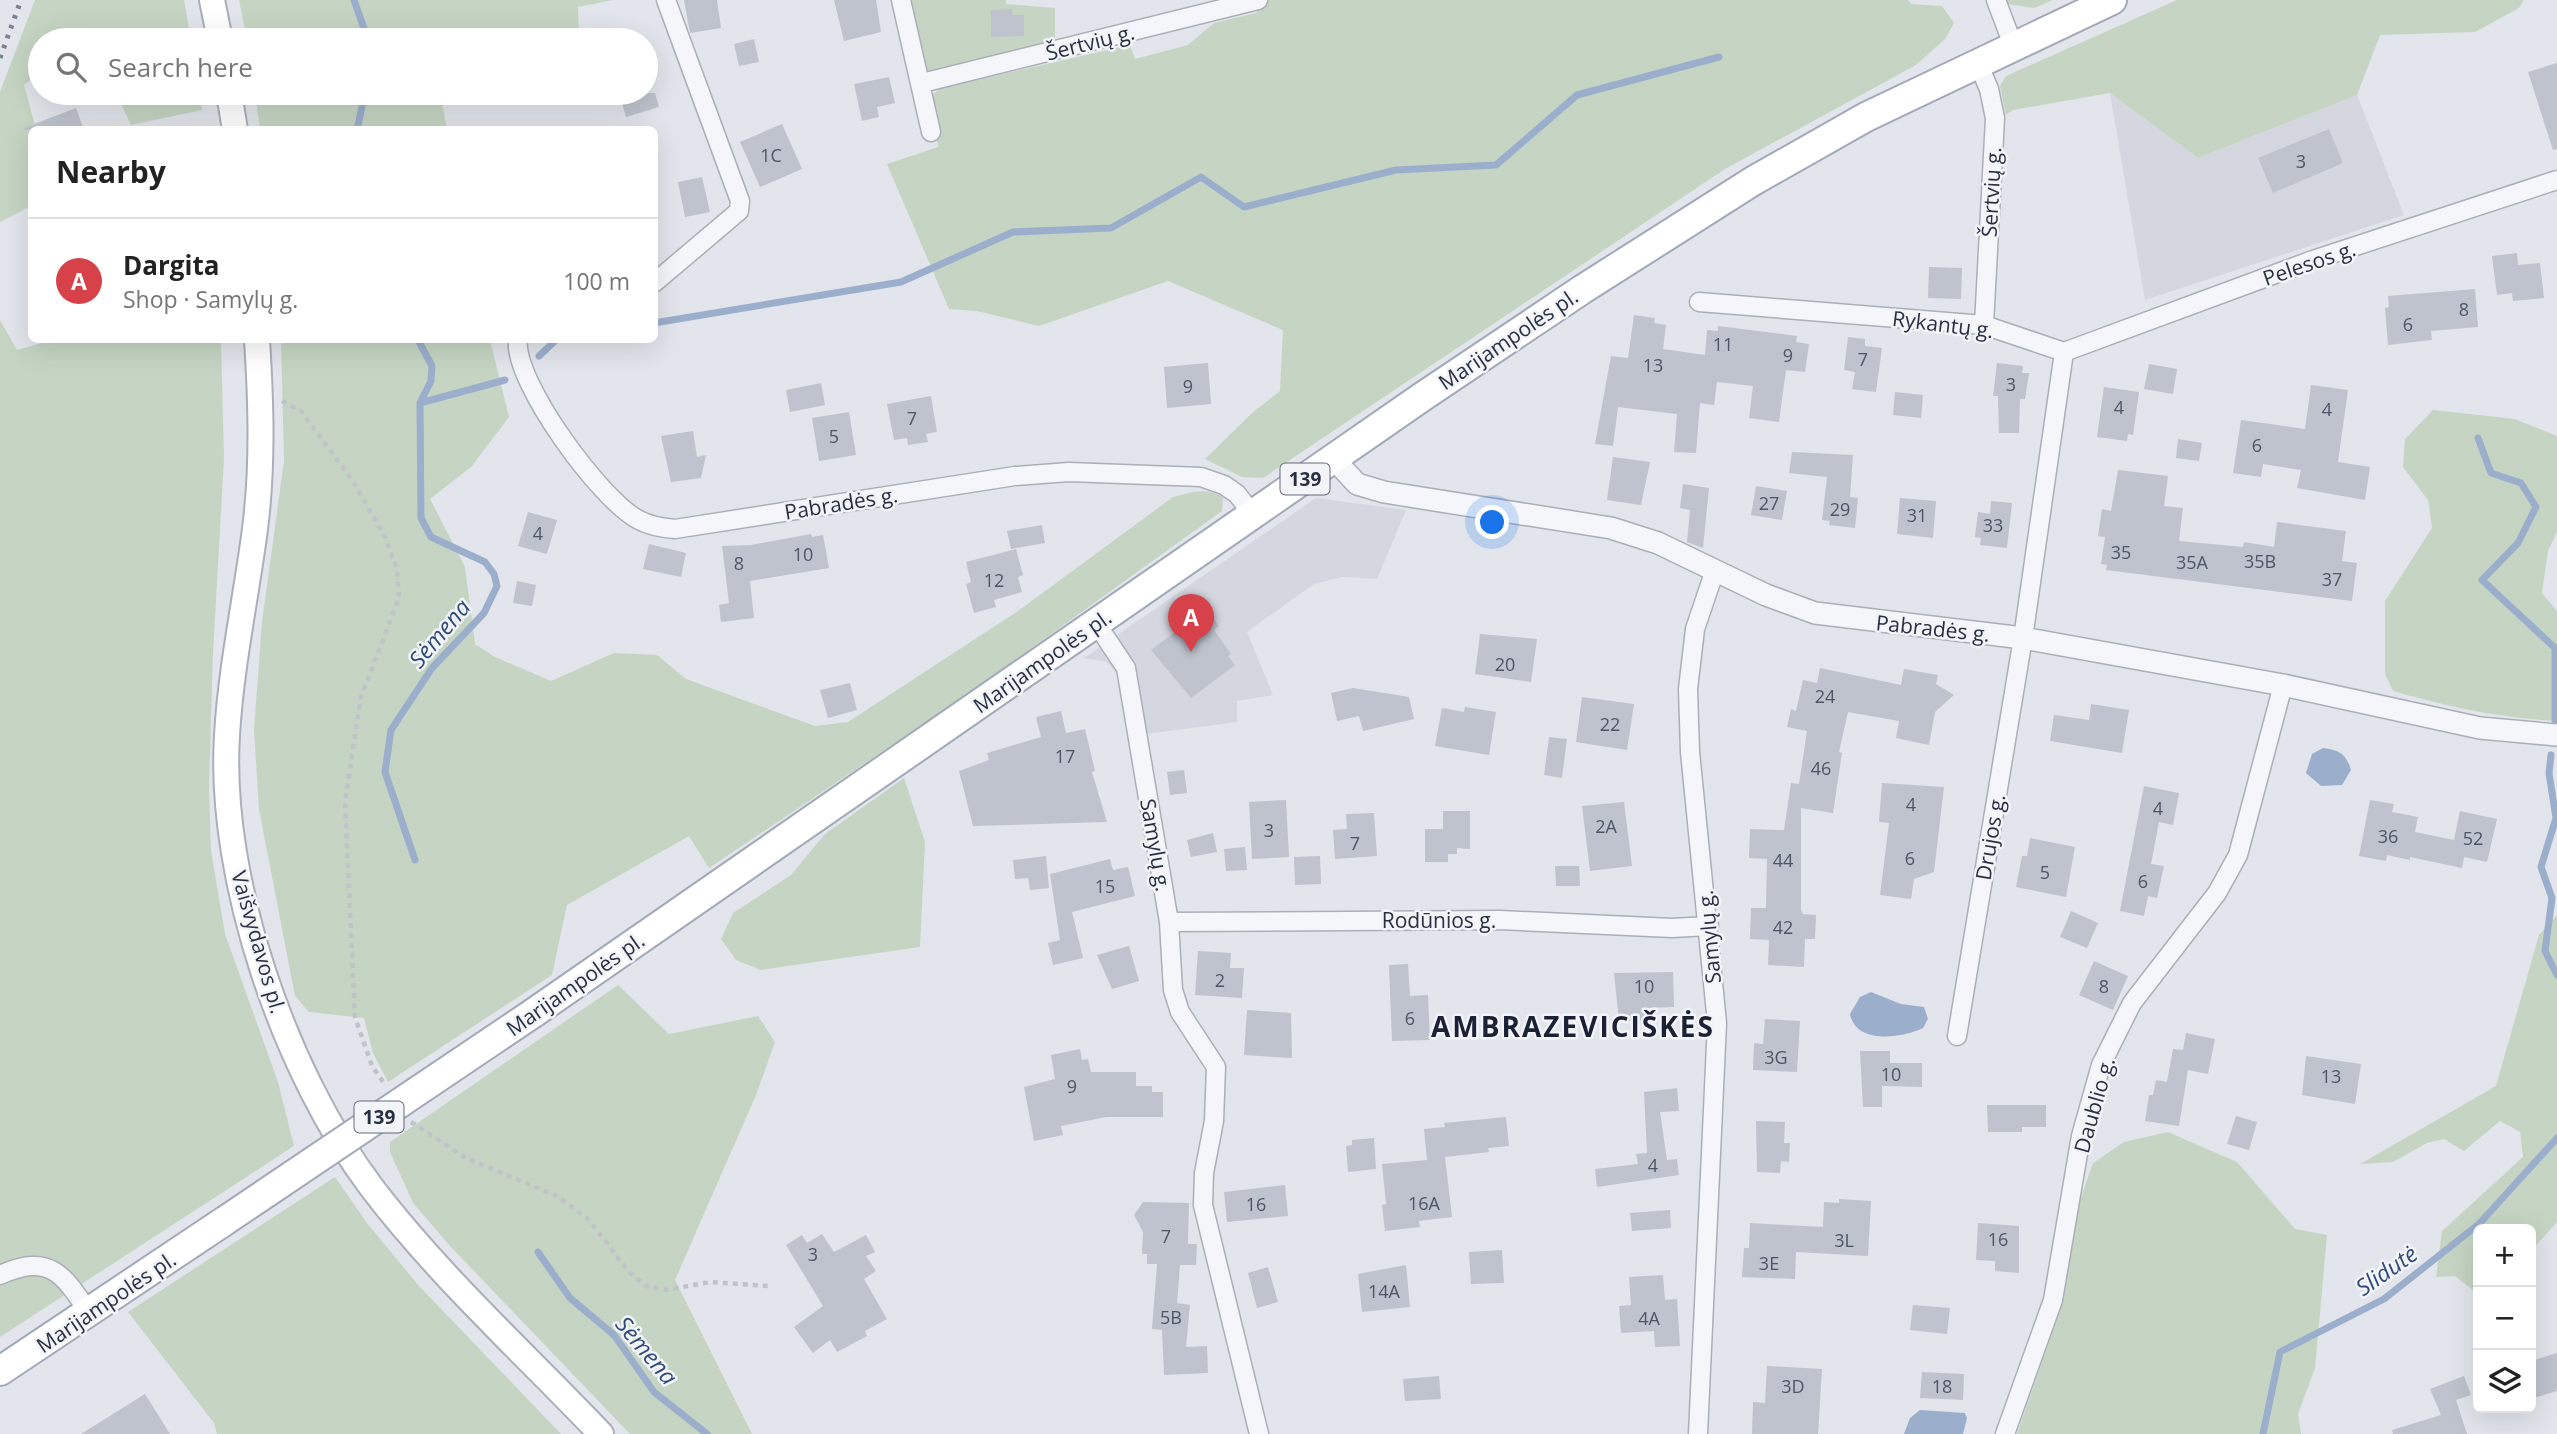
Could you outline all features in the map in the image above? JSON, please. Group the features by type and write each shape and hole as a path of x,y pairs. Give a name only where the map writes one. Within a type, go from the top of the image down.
{"main road":[{"path":"212,0 218,28"},
{"name":"Marijampolės pl.","path":"0,1371 532,1014 1583,289 1753,181 1866,117 1977,61 2112,0"},
{"path":"231,105 234,126"},
{"name":"Vaišvydavos pl.","path":"257,343 261,397 255,527 226,737 235,859 257,950 280,1015 306,1075 350,1157 447,1276 601,1434"}],"street":[{"path":"658,280 739,211 740,201 666,0"},
{"path":"901,0 931,132"},
{"name":"Šertvių g.","path":"922,83 1258,0"},
{"path":"1996,0 2013,45"},
{"name":"Šertvių g.","path":"1977,61 1989,89 1995,118 1984,325"},
{"name":"Pelesos g.","path":"2063,352 2313,260 2557,180"},
{"name":"Rykantų g.","path":"1699,302 1984,325 2063,352"},
{"name":"Pabradės g.","path":"518,343 517,350 526,376 588,473 628,512 654,526 675,530 1015,476 1105,471 1201,477 1231,489 1253,515"},
{"path":"2023,638 2063,352"},
{"name":"Pabradės g.","path":"1334,459 1346,475 1366,487 1611,528 1658,543 1766,595 1815,613 2023,638 2283,685 2480,728 2557,735"},
{"name":"Samylų g.","path":"1698,1434 1717,1023 1690,752 1688,689 1695,629 1715,570"},
{"name":"Samylų g.","path":"1096,624 1126,668 1170,922 1173,990 1180,1012 1216,1067 1214,1121 1204,1173 1203,1205 1259,1434"},
{"name":"Drujos g.","path":"1956,1036 2023,638"},
{"name":"Daublio g.","path":"2006,1434 2053,1300 2081,1136 2101,1065 2132,1003 2217,893 2238,855 2283,685"},
{"name":"Rodūnios g.","path":"1170,922 1500,920 1672,928 1709,926"},
{"path":"0,1275 24,1264 46,1266 69,1282 89,1313"}],"path":[{"path":"261,397 280,400 301,411 354,481 386,539 397,569 399,598 361,696 345,802 355,1017 372,1066 393,1097"},
{"path":"406,1118 466,1158 559,1197 589,1220 629,1272 646,1286 666,1290 710,1282 768,1286"}],"shaded area":[{"path":"2110,93 2198,158 2357,95 2404,215 2145,300"},
{"path":"1316,498 1406,510 1377,579 1343,577 1314,584 1247,632 1273,695 1237,701 1237,722 1130,736 1121,679 1107,662 1084,658"}],"green space":[{"path":"35,0 184,0 189,28 28,28 28,82 24,85 35,126 28,126 28,208 0,222 0,92"},
{"path":"239,0 613,0 578,7 579,28 245,28"},
{"path":"906,0 1006,0 1006,4 1055,8 1055,43 925,75"},
{"path":"1267,0 1908,0 1911,4 1942,6 1954,23 1945,39 1916,65 1725,169 1263,478 1242,477 1205,459 1252,413 1280,391 1283,330 1168,281 1039,326 977,311 949,309 887,164 938,147 932,95 941,88 1130,45 1135,59 1188,45 1214,23 1256,13"},
{"path":"2006,0 2053,0 2034,8 2007,4"},
{"path":"2177,0 2524,0 2519,8 2475,32 2380,35 2357,95 2198,158 2110,93 2013,110 2006,115 2000,86 2006,76"},
{"path":"122,105 201,105 202,110 131,125"},
{"path":"257,105 442,105 446,126 260,126"},
{"path":"0,320 17,350 42,343 221,343 224,459 213,653 209,788 211,851 225,934 278,1082 294,1146 0,1337"},
{"path":"281,343 491,343 509,417 471,467 430,499 465,567 475,644 495,657 551,681 614,653 657,655 686,679 815,726 848,722 1018,611 1173,497 1198,491 1223,497 1222,511 965,696 709,868 689,836 567,905 552,975 388,1082 373,1053 364,1018 309,1012 295,996 259,809 254,730 262,622 284,461"},
{"path":"2433,410 2515,419 2557,436 2557,532 2548,551 2542,593 2557,611 2557,721 2495,714 2414,697 2393,691 2385,674 2385,601 2432,528 2428,500 2403,467 2405,439"},
{"path":"904,778 925,842 920,947 761,970 736,960 721,939 733,913 791,875 825,834"},
{"path":"2557,915 2557,1222 2536,1245 2536,1224 2473,1224 2473,1290 2455,1276 2436,1277 2442,1231 2523,1157 2520,1132 2500,1121 2464,1151 2444,1139 2427,1143 2393,1162 2360,1164 2496,1086 2539,935"},
{"path":"618,985 669,1034 758,1016 775,1042 756,1095 675,1280 752,1434 630,1434 451,1247 413,1203 390,1152 390,1142"},
{"path":"2168,1132 2237,1162 2295,1229 2327,1235 2315,1368 2298,1414 2301,1434 2017,1434 2060,1311 2078,1206 2093,1163 2124,1142"},
{"path":"335,1177 367,1223 419,1286 561,1434 217,1434 214,1423 128,1312"}],"water":[{"path":"2323,748 2338,752 2347,760 2351,770 2342,785 2321,786 2306,773 2312,754"},
{"path":"1871,992 1901,1004 1924,1007 1928,1019 1923,1028 1892,1036 1870,1035 1861,1031 1850,1014 1860,997"},
{"path":"1920,1410 1965,1413 1967,1418 1963,1434 1904,1434 1910,1418"}],"building":[{"path":"684,0 717,0 721,28 690,33"},
{"path":"834,0 876,0 881,32 844,41"},
{"path":"1012,9 1013,15 1024,15 1024,36 991,37 991,10"},
{"path":"754,39 759,62 739,66 734,44"},
{"path":"2557,63 2557,149 2553,150 2528,72"},
{"path":"889,77 895,103 877,107 879,117 862,121 854,84"},
{"path":"658,104 659,107 626,117 622,105"},
{"path":"76,108 83,126 29,126"},
{"path":"782,124 802,169 760,187 740,142"},
{"path":"2329,129 2343,163 2273,193 2258,158"},
{"path":"702,177 710,212 685,217 678,182"},
{"path":"2517,253 2518,265 2540,263 2544,298 2513,301 2512,293 2497,295 2492,256"},
{"path":"1929,267 1962,268 1961,299 1928,298"},
{"path":"2475,289 2478,327 2431,331 2432,340 2388,345 2385,308 2389,307 2388,296"},
{"path":"1634,315 1655,318 1654,323 1666,325 1663,349 1705,355 1707,330 1718,331 1718,326 1797,336 1796,342 1809,344 1805,372 1786,370 1779,422 1749,418 1753,386 1717,382 1714,405 1700,403 1696,453 1674,452 1677,414 1618,407 1613,446 1595,444 1611,356 1628,358"},
{"path":"1848,337 1865,339 1865,346 1882,348 1876,392 1852,389 1855,372 1844,370"},
{"path":"1208,363 1211,404 1167,408 1164,367"},
{"path":"1997,363 2023,366 2022,373 2029,373 2025,399 2020,399 2019,433 1999,433 1998,396 1993,396"},
{"path":"2149,364 2177,369 2173,394 2144,389"},
{"path":"821,383 825,405 790,412 786,390"},
{"path":"2311,385 2348,390 2338,462 2370,467 2365,500 2297,488 2301,470 2263,464 2261,477 2233,473 2241,420 2305,429"},
{"path":"2104,387 2139,392 2133,435 2128,434 2127,441 2097,437"},
{"path":"1895,392 1923,395 1921,418 1893,415"},
{"path":"931,396 937,432 926,434 928,442 908,445 907,438 894,440 887,404"},
{"path":"849,412 856,455 819,461 812,418"},
{"path":"693,431 697,457 706,455 701,478 671,482 661,436"},
{"path":"2178,439 2202,443 2199,461 2176,458"},
{"path":"1792,452 1853,455 1850,497 1858,498 1855,528 1829,525 1830,521 1822,520 1827,477 1789,473"},
{"path":"1613,457 1650,462 1641,505 1607,500"},
{"path":"2118,470 2168,476 2164,506 2183,508 2179,541 2243,547 2244,542 2274,547 2277,522 2346,531 2342,561 2357,563 2352,601 2106,570 2107,565 2101,564 2105,537 2098,536 2102,509 2111,511"},
{"path":"1683,484 1709,488 1703,548 1687,542 1690,510 1680,508"},
{"path":"1756,486 1787,491 1782,520 1751,515"},
{"path":"1900,498 1936,501 1933,538 1897,534"},
{"path":"1991,501 2012,503 2007,548 1980,545 1981,538 1975,537 1978,512 1990,514"},
{"path":"528,512 557,520 547,554 518,546"},
{"path":"1042,525 1045,543 1011,549 1007,531"},
{"path":"811,534 812,537 823,535 829,568 750,581 754,618 721,622 719,605 729,603 722,546 751,545"},
{"path":"649,544 686,553 681,577 643,569"},
{"path":"1016,549 1023,575 1018,577 1022,592 994,600 996,607 974,613 966,584 971,582 966,562"},
{"path":"517,581 536,585 532,606 513,603"},
{"path":"1206,609 1219,626 1214,630 1231,654 1228,656 1235,665 1191,698 1151,650"},
{"path":"1480,634 1537,639 1531,682 1475,674"},
{"path":"1820,668 1901,685 1904,669 1938,675 1936,684 1954,695 1935,712 1929,745 1896,738 1899,721 1848,712 1839,752 1842,753 1833,813 1801,808 1801,910 1803,914 1816,915 1815,939 1805,939 1804,967 1768,965 1769,940 1750,939 1751,908 1766,908 1767,859 1749,858 1750,829 1784,830 1791,783 1799,784 1807,731 1787,727 1791,709 1796,711 1803,680 1817,683"},
{"path":"850,683 857,710 828,718 820,690"},
{"path":"1353,688 1409,697 1414,719 1363,731 1359,716 1337,721 1331,693"},
{"path":"1582,697 1634,704 1627,750 1576,742"},
{"path":"2091,704 2129,710 2122,753 2050,741 2054,715 2089,720"},
{"path":"1465,707 1496,712 1489,755 1435,746 1442,708 1464,712"},
{"path":"1061,711 1066,733 1085,729 1095,771 1092,772 1107,822 973,826 959,771 989,760 987,753 1041,737 1036,717"},
{"path":"1549,737 1567,739 1562,778 1544,775"},
{"path":"1184,770 1187,793 1170,795 1167,772"},
{"path":"1882,783 1944,787 1934,872 1914,879 1911,899 1880,895 1889,823 1879,822"},
{"path":"2144,786 2179,793 2173,825 2159,822 2151,864 2164,866 2157,898 2148,896 2144,916 2120,911"},
{"path":"1286,800 1289,857 1252,859 1249,802"},
{"path":"2370,800 2394,804 2392,812 2418,817 2415,832 2454,840 2460,811 2497,819 2487,862 2464,857 2462,868 2410,857 2410,860 2387,855 2386,861 2359,856"},
{"path":"1624,802 1632,866 1590,871 1582,806"},
{"path":"1443,811 1470,811 1470,849 1457,848 1457,854 1448,854 1448,862 1425,862 1425,829 1443,829"},
{"path":"1374,813 1377,856 1335,859 1333,830 1347,829 1346,814"},
{"path":"1213,833 1217,852 1191,857 1187,840"},
{"path":"2030,838 2075,847 2066,897 2016,887 2022,856 2027,856"},
{"path":"1245,847 1247,870 1226,871 1224,849"},
{"path":"1046,856 1049,888 1030,890 1028,878 1015,879 1013,860"},
{"path":"1320,856 1321,884 1295,885 1294,857"},
{"path":"1110,859 1113,870 1128,867 1135,896 1072,912 1083,958 1053,965 1048,943 1060,940 1050,874"},
{"path":"1555,866 1579,866 1580,886 1556,886"},
{"path":"2071,911 2098,923 2087,948 2060,937"},
{"path":"1129,946 1139,981 1112,989 1097,955"},
{"path":"1198,951 1231,953 1230,968 1244,968 1242,998 1195,995"},
{"path":"2094,961 2128,976 2113,1010 2079,995"},
{"path":"1408,964 1410,996 1428,995 1430,1040 1392,1041 1389,965"},
{"path":"1673,972 1674,1007 1647,1008 1647,1020 1619,1021 1614,973"},
{"path":"1247,1010 1291,1013 1292,1058 1244,1055"},
{"path":"1765,1019 1800,1021 1797,1072 1753,1070 1754,1043 1763,1044"},
{"path":"2186,1033 2215,1039 2208,1074 2188,1070 2179,1126 2145,1121 2149,1095 2153,1095 2156,1080 2167,1082 2173,1049 2183,1050"},
{"path":"1080,1049 1082,1060 1088,1059 1091,1072 1136,1072 1136,1086 1152,1086 1152,1092 1163,1092 1163,1117 1106,1117 1061,1126 1063,1135 1034,1141 1024,1087 1055,1079 1051,1055"},
{"path":"1860,1051 1890,1051 1890,1063 1922,1063 1922,1087 1882,1086 1882,1107 1863,1107"},
{"path":"2306,1056 2361,1064 2355,1104 2302,1095"},
{"path":"1677,1088 1679,1111 1660,1112 1667,1160 1677,1159 1679,1175 1597,1187 1595,1169 1638,1164 1636,1154 1647,1153 1644,1092"},
{"path":"1987,1105 2046,1105 2046,1127 2022,1127 2022,1132 1988,1132"},
{"path":"2236,1116 2257,1122 2249,1150 2227,1144"},
{"path":"1506,1117 1509,1146 1488,1148 1489,1152 1445,1157 1452,1217 1419,1221 1420,1227 1385,1231 1382,1205 1386,1204 1382,1164 1427,1160 1424,1129 1445,1127 1444,1123"},
{"path":"1756,1121 1785,1122 1784,1143 1790,1143 1789,1162 1781,1161 1780,1173 1757,1172"},
{"path":"1374,1138 1376,1169 1348,1172 1346,1146 1352,1145 1352,1140"},
{"path":"1285,1185 1288,1216 1227,1222 1224,1192"},
{"path":"1839,1199 1871,1201 1868,1256 1796,1252 1795,1279 1742,1277 1744,1248 1749,1248 1750,1223 1823,1227 1824,1202 1839,1203"},
{"path":"1143,1202 1189,1203 1188,1244 1197,1244 1196,1265 1180,1265 1177,1303 1190,1305 1186,1347 1207,1346 1208,1373 1164,1375 1162,1330 1152,1329 1157,1264 1147,1264 1147,1254 1142,1254 1143,1232 1134,1215"},
{"path":"1670,1210 1671,1228 1632,1231 1630,1213"},
{"path":"1978,1223 2019,1226 2019,1273 1995,1271 1995,1261 1976,1260"},
{"path":"822,1234 834,1252 866,1235 875,1252 866,1256 876,1271 864,1279 887,1319 865,1331 867,1336 837,1352 830,1340 813,1353 794,1327 823,1306 786,1245 802,1235 807,1243"},
{"path":"1502,1250 1504,1283 1471,1284 1469,1252"},
{"path":"1406,1265 1410,1307 1362,1312 1358,1274"},
{"path":"1268,1267 1278,1302 1257,1308 1248,1273"},
{"path":"1663,1275 1665,1300 1677,1299 1680,1346 1655,1347 1654,1331 1621,1333 1619,1306 1631,1305 1629,1277"},
{"path":"1913,1305 1950,1308 1947,1334 1910,1330"},
{"path":"2557,1353 2557,1391 2536,1397 2536,1359"},
{"path":"1767,1366 1822,1369 1818,1434 1752,1434 1753,1402 1765,1403"},
{"path":"1922,1372 1964,1374 1963,1400 1920,1398"},
{"path":"1439,1376 1441,1399 1405,1401 1403,1379"},
{"path":"2464,1376 2471,1395 2456,1400 2467,1434 2393,1434 2392,1430 2441,1415 2430,1389"},
{"path":"145,1394 170,1434 81,1434"}],"waterway":[{"name":"Sėmena","path":"354,0 364,28"},
{"path":"658,322 901,282 1013,232 1111,228 1201,177 1244,207 1396,170 1496,165 1577,95 1719,57"},
{"name":"Sėmena","path":"358,126 362,105"},
{"name":"Sėmena","path":"415,860 385,772 391,730 432,668 484,613 497,586 494,574 485,562 431,537 421,518 420,403 431,381 432,366 420,343"},
{"path":"539,356 553,343"},
{"path":"420,403 505,380"},
{"path":"2478,438 2491,473 2521,483 2536,507 2518,543 2482,580 2555,648 2555,721"},
{"path":"2551,755 2549,773 2556,818 2541,867 2552,898 2545,951 2557,975"},
{"name":"Slidutė","path":"2263,1434 2280,1352 2384,1299 2479,1224 2557,1138"},
{"name":"Sėmena","path":"538,1252 570,1298 614,1335 654,1392 707,1434"}],"railway":[{"path":"0,58 21,0"}],"place":[{"name":"Dargita","path":"1191,652"}],"district":[{"name":"AMBRAZEVICIŠKĖS","path":"1573,1026"}]}
